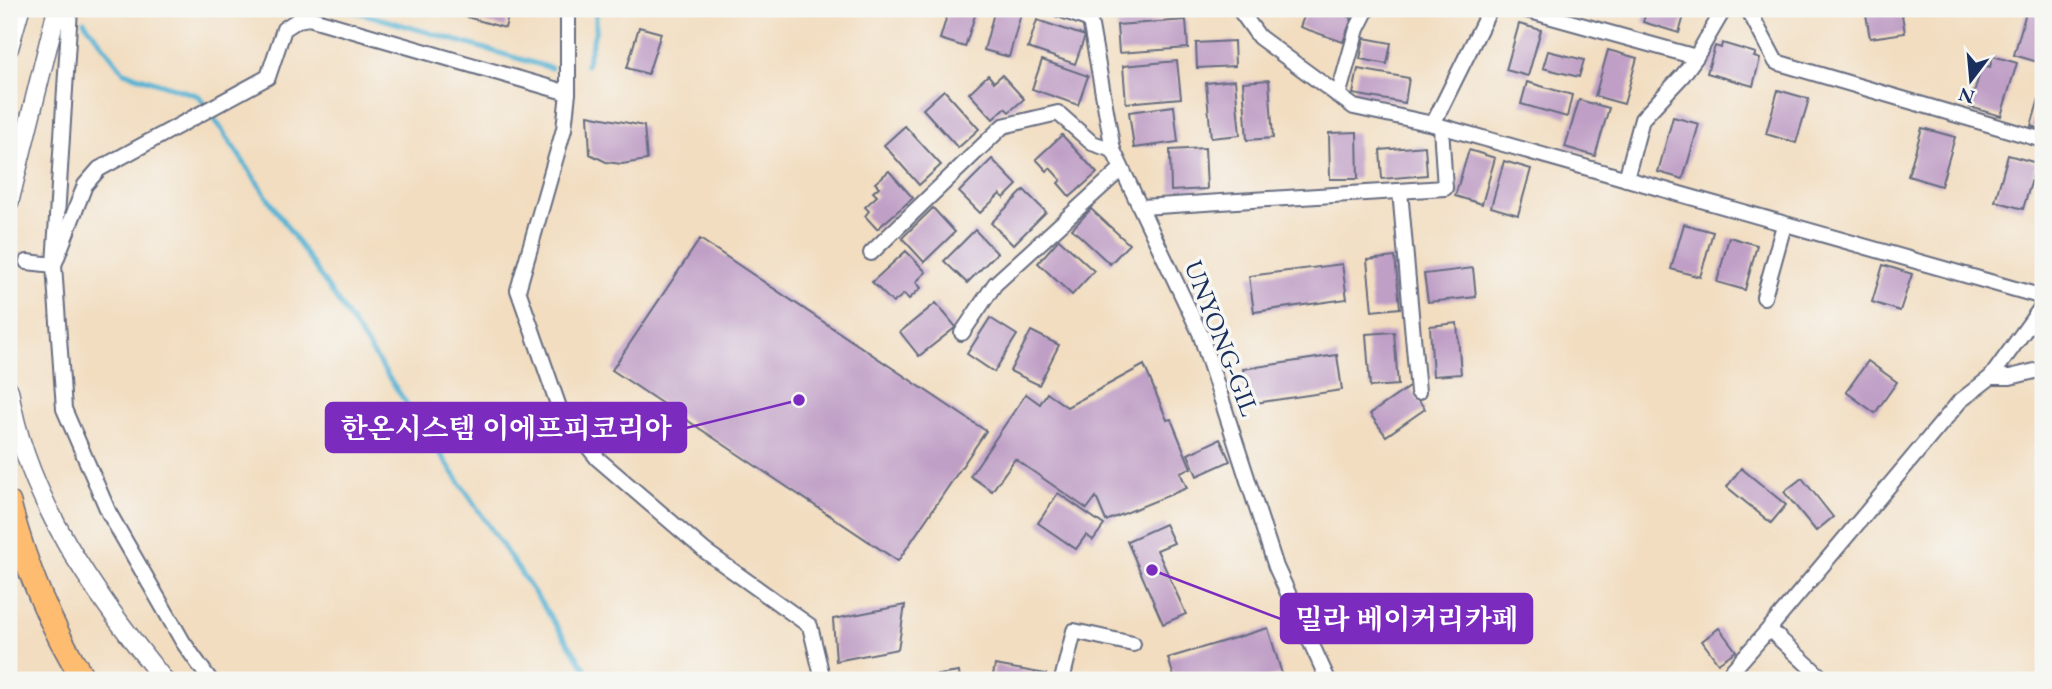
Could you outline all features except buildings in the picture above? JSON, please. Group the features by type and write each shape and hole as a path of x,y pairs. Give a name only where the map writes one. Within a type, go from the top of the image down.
{"main road":[{"path":"9,503 41,598 65,651 84,680"}],"street":[{"path":"9,48 20,9"},
{"path":"9,203 57,9"},
{"path":"70,9 54,265 64,409 109,513 183,642 209,680"},
{"path":"568,9 568,93 564,129 518,290 561,413 598,458 705,551 810,626 822,680"},
{"path":"1059,9 1089,14"},
{"path":"1239,9 1259,37 1354,107 1437,125 2043,297"},
{"path":"1338,96 1357,29 1367,9"},
{"path":"1142,207 1445,188 1437,125 1490,9"},
{"path":"1523,9 1696,57"},
{"path":"1626,179 1642,119 1683,75 1724,9"},
{"path":"1748,9 1776,62 2043,140"},
{"name":"UNYONG-GIL","path":"1089,14 1112,150 1120,170 1142,207 1200,333 1276,567 1328,680"},
{"path":"54,265 85,185 99,169 268,77 284,29 298,20 309,18 568,93"},
{"path":"871,253 1003,126 1058,113 1092,143 1112,150"},
{"path":"962,333 995,284 1120,170"},
{"path":"1400,191 1418,391"},
{"path":"1764,297 1784,225"},
{"path":"27,262 54,265"},
{"path":"1724,680 1960,401 1991,377 2043,305"},
{"path":"1991,377 2010,377 2043,369"},
{"path":"9,390 22,446 37,487 96,587 130,638 164,680"},
{"path":"1769,629 1824,680"},
{"path":"1062,680 1074,631 1133,644"}],"waterway":[{"path":"195,9 246,9"},
{"path":"347,9 551,68"},
{"path":"586,65 596,29 596,9"},
{"path":"84,21 124,72 199,96 593,680"}],"tunnel":[{"path":"9,259 27,262"}],"place":[{"name":"한온시스템 이에프피코리아","path":"799,400"},
{"name":"밀라 베이커리카페","path":"1152,570"}]}
